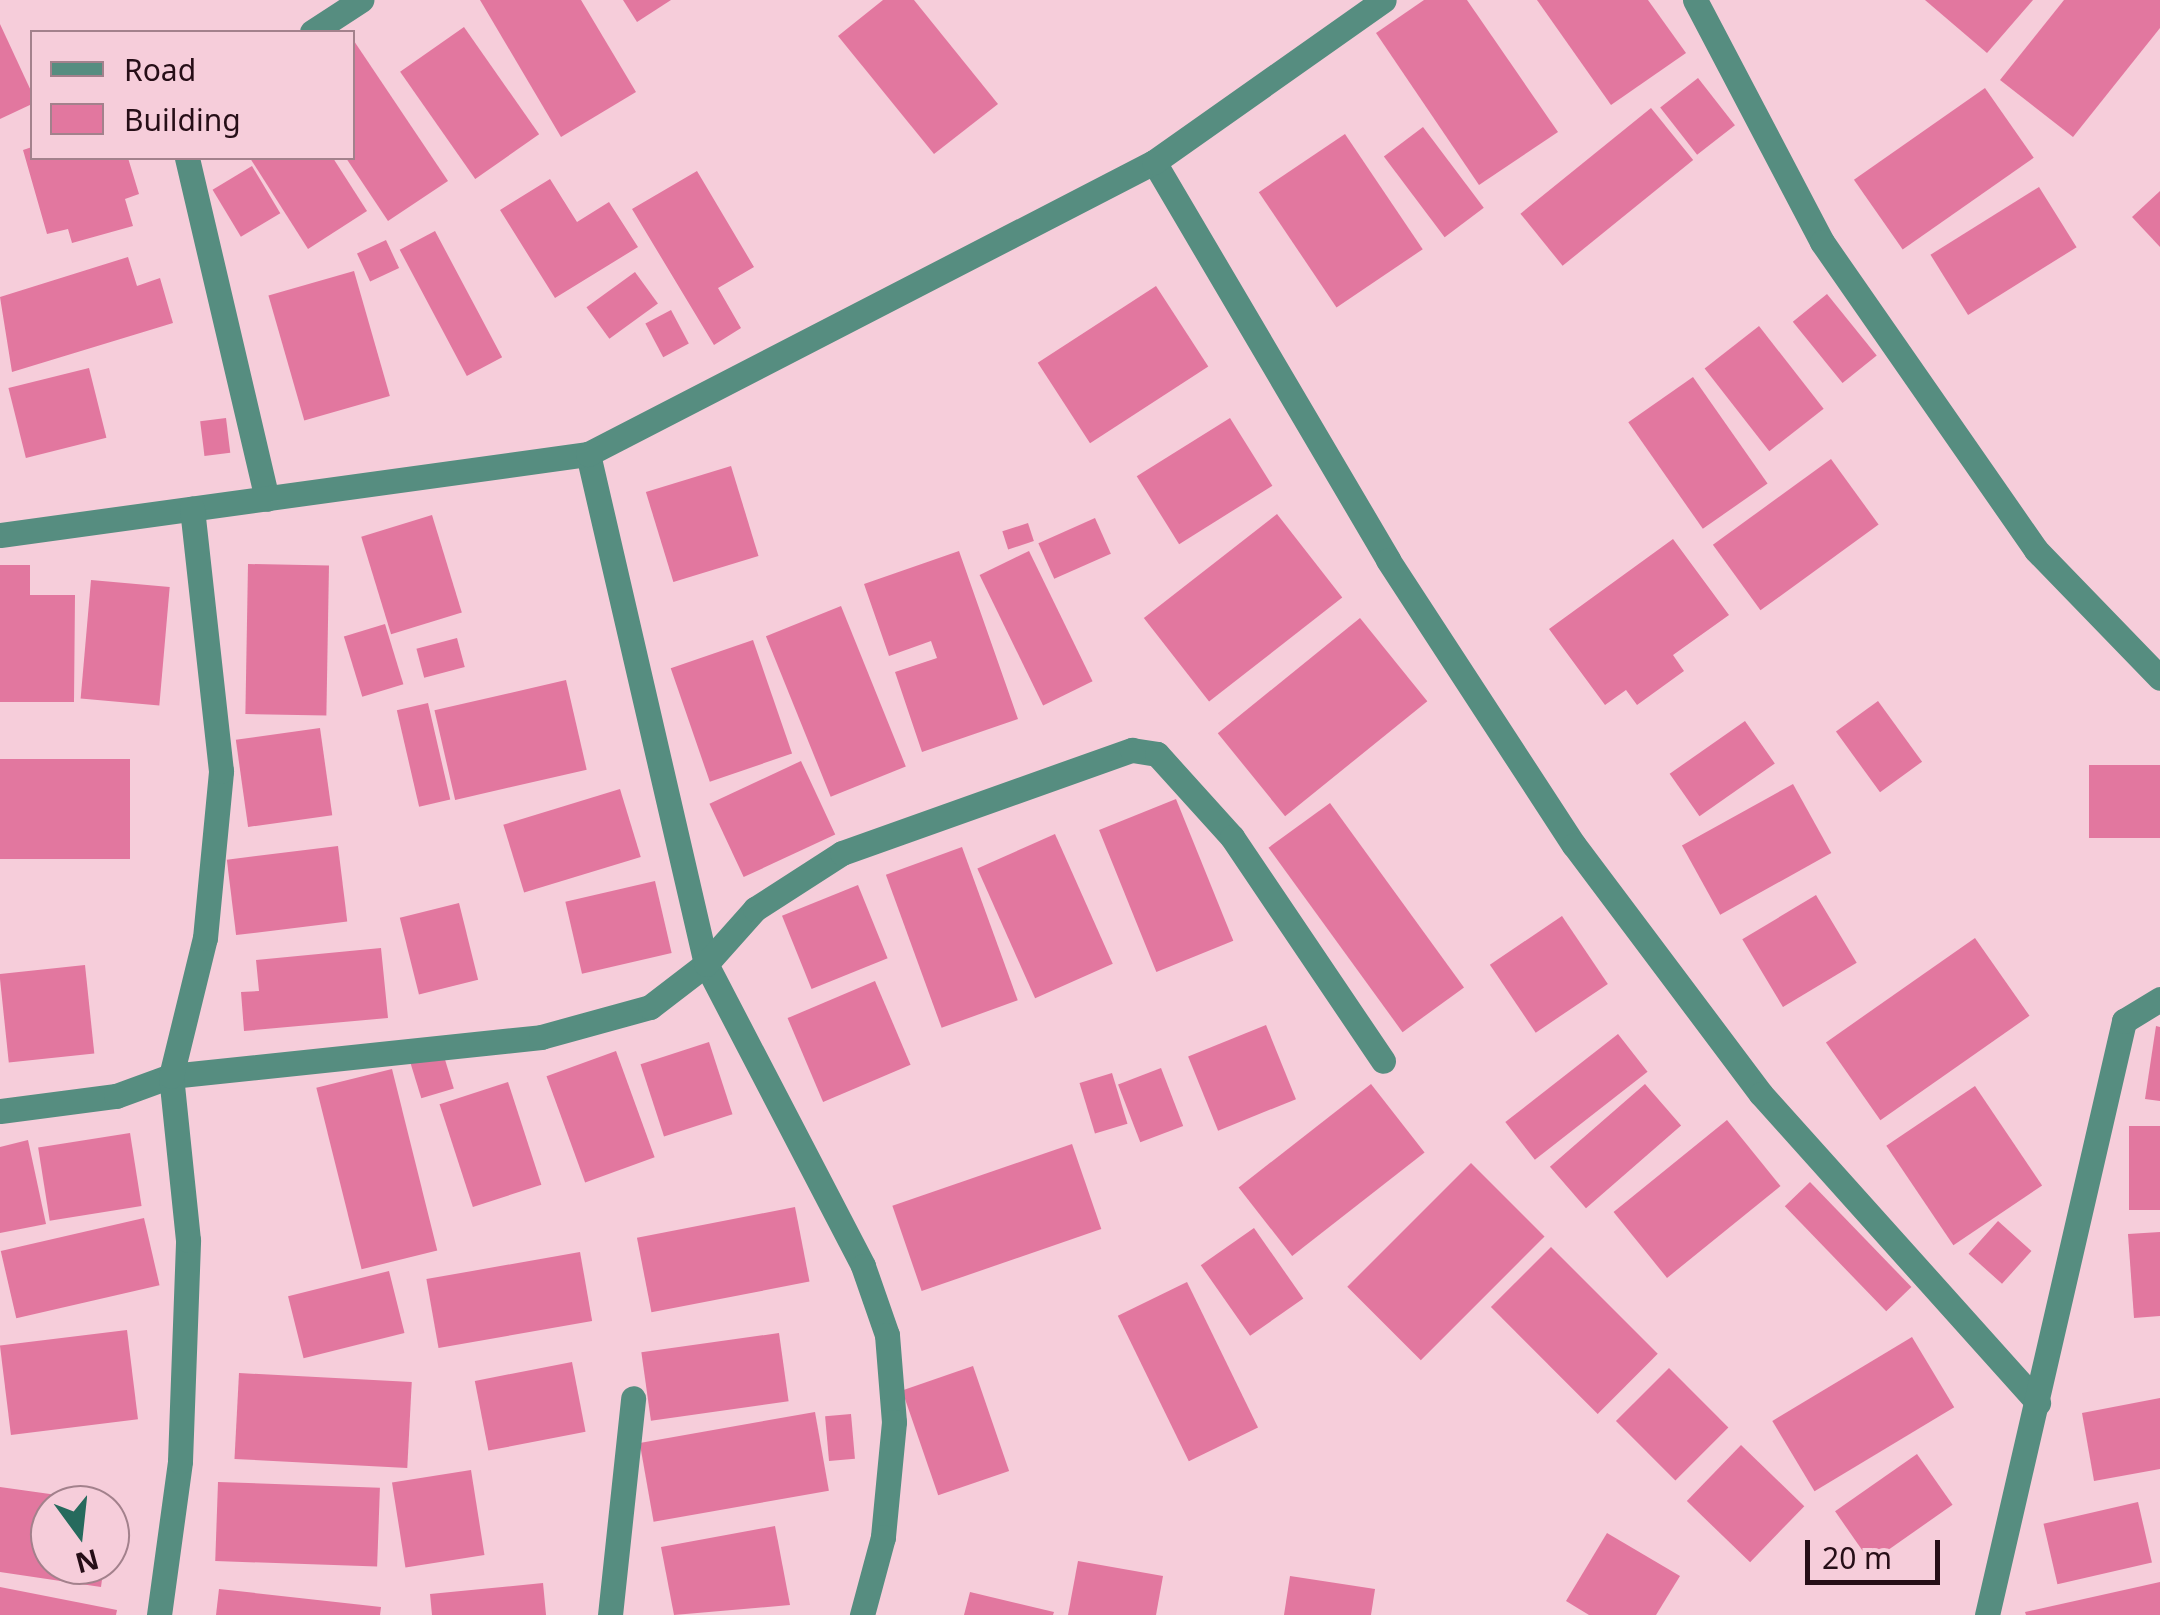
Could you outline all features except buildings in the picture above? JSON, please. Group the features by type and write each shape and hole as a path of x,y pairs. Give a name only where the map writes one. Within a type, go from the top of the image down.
{"street":[{"path":"315,30 361,0"},
{"path":"0,535 588,454 840,332 1154,162 1384,0"},
{"path":"1695,0 1822,242 2036,550 2160,678"},
{"path":"186,160 267,499"},
{"path":"1154,162 1388,560 1574,845 1761,1094 2038,1403"},
{"path":"588,454 706,964 862,1266 888,1336 894,1422 883,1537 862,1615"},
{"path":"159,1615 180,1461 188,1240 171,1076 205,938 220,771 192,509"},
{"path":"0,1112 116,1096 171,1076 541,1036 650,1008 706,964 755,909 842,853 1132,750 1157,754 1232,838 1382,1061"},
{"path":"1987,1615 2124,1021 2160,999"},
{"path":"610,1615 633,1398"}]}
